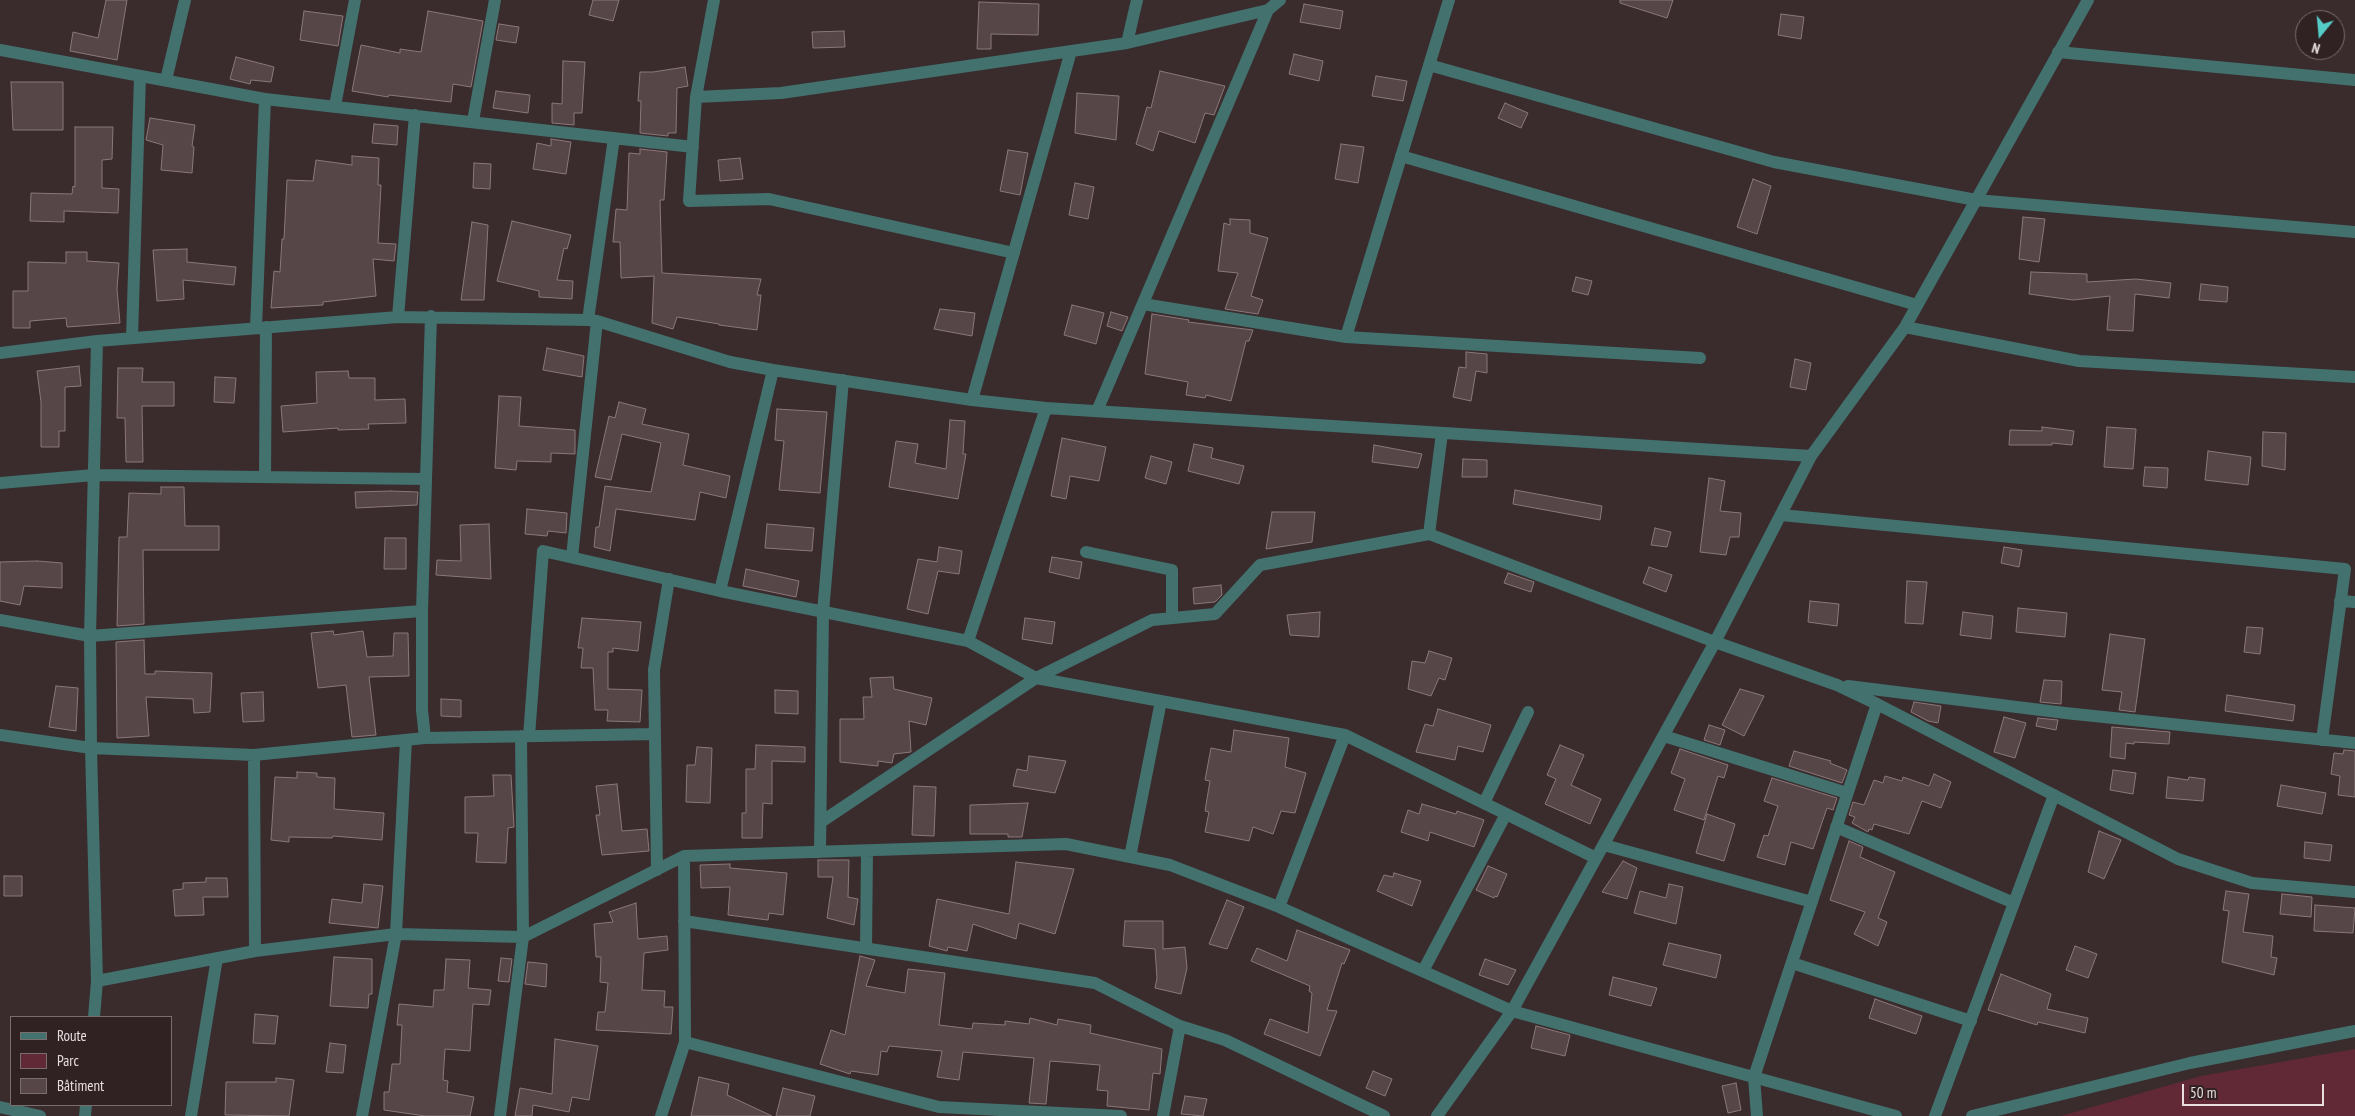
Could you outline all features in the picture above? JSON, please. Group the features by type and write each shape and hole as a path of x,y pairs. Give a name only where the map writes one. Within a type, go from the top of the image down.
{"street":[{"path":"166,80 185,0"},
{"path":"335,106 355,0"},
{"path":"473,121 495,0"},
{"path":"714,0 696,97 689,201 769,199 1014,253"},
{"path":"1127,43 1137,0"},
{"path":"696,97 781,93 1127,43 1268,10 1280,0"},
{"path":"1346,337 1449,0"},
{"path":"1437,1116 1512,1011 1715,642 1811,456 1904,326 2088,0"},
{"path":"1097,411 1268,10"},
{"path":"0,50 264,99 693,147"},
{"path":"972,400 1071,51"},
{"path":"2058,52 2355,80"},
{"path":"1429,65 1774,162 1976,200 2355,232"},
{"path":"132,338 140,76"},
{"path":"264,99 261,328 265,477"},
{"path":"398,317 415,115"},
{"path":"572,557 592,320 614,138"},
{"path":"1401,156 1917,304"},
{"path":"1143,304 1346,337 1700,358"},
{"path":"425,738 422,710 422,611 431,316"},
{"path":"0,353 97,341 398,317 431,316 592,320 730,362 972,400 1046,408 1811,456"},
{"path":"1904,326 2079,361 2355,377"},
{"path":"94,1016 97,981 90,636 97,341"},
{"path":"720,590 773,370"},
{"path":"820,852 823,612 843,380"},
{"path":"968,641 1046,408"},
{"path":"1429,534 1442,433"},
{"path":"0,483 94,475 426,479"},
{"path":"1781,515 2344,568 2322,740"},
{"path":"821,822 1036,678 1152,620 1214,614 1260,565 1429,534 1715,642 1837,685 2178,859 2252,882 2355,892"},
{"path":"500,1116 523,937 525,736 542,551 823,612 968,641 1036,678 1345,734 1596,858"},
{"path":"1086,552 1172,570 1172,618"},
{"path":"657,870 654,670 669,579"},
{"path":"2340,601 2355,602"},
{"path":"0,620 90,636 422,611"},
{"path":"1837,685 2075,714 2355,743"},
{"path":"1130,857 1161,701"},
{"path":"1757,1116 1754,1077 1877,704"},
{"path":"1484,803 1528,712"},
{"path":"0,735 91,748 254,755 425,738 655,734"},
{"path":"1279,907 1345,734"},
{"path":"1664,736 1848,793"},
{"path":"362,1116 396,934 406,740"},
{"path":"254,755 255,951"},
{"path":"1935,1116 2054,795"},
{"path":"1423,971 1506,814"},
{"path":"1836,827 2014,903"},
{"path":"97,981 255,951 396,934 523,937 684,856 1066,844 1170,865 1279,907 1512,1011 1896,1116"},
{"path":"1604,845 1812,902"},
{"path":"866,948 867,851"},
{"path":"661,1116 685,1042 684,856"},
{"path":"684,921 1095,983 1180,1026 1225,1040 1384,1116"},
{"path":"191,1116 216,958"},
{"path":"1792,963 1971,1021"},
{"path":"1163,1116 1180,1026"},
{"path":"1972,1116 2190,1063 2355,1031"},
{"path":"685,1042 939,1108 1121,1116"},
{"path":"0,1107 40,1116"}],"green space":[{"path":"2355,1049 2355,1116 2061,1116 2201,1076"}],"building":[{"path":"106,0 127,0 117,60 70,51 73,32 98,38"},
{"path":"593,0 619,0 613,21 589,15"},
{"path":"1620,0 1673,0 1667,18 1620,3"},
{"path":"979,2 1039,4 1038,35 991,34 991,49 977,49"},
{"path":"1304,4 1343,11 1340,29 1300,22"},
{"path":"304,11 343,16 338,46 300,40"},
{"path":"428,11 483,21 471,87 453,84 451,102 389,95 388,97 352,91 361,45 400,53 400,49 421,52"},
{"path":"1781,14 1804,17 1801,39 1778,35"},
{"path":"499,24 519,27 516,43 496,40"},
{"path":"844,31 845,47 813,48 812,32"},
{"path":"1294,54 1323,61 1319,81 1289,74"},
{"path":"236,57 274,67 271,82 251,80 250,84 230,79"},
{"path":"563,61 585,62 582,113 574,113 574,125 552,123 552,103 562,104"},
{"path":"685,67 688,86 677,88 676,133 668,133 668,136 640,133 641,101 638,101 640,72"},
{"path":"1160,71 1225,86 1214,115 1205,113 1195,143 1159,131 1153,151 1136,144 1147,107 1151,108"},
{"path":"1376,76 1407,81 1403,101 1372,96"},
{"path":"11,82 63,82 63,130 13,130"},
{"path":"496,91 530,95 528,113 493,108"},
{"path":"1077,93 1119,96 1116,140 1075,133"},
{"path":"1505,103 1528,113 1521,128 1498,118"},
{"path":"150,118 195,125 192,146 194,147 192,173 161,170 163,145 146,140"},
{"path":"374,124 398,126 397,145 372,143"},
{"path":"75,127 113,127 112,159 102,160 102,188 119,189 118,213 64,211 64,222 30,221 31,193 72,194 73,186 75,187"},
{"path":"551,139 571,142 566,174 533,169 537,143 551,146"},
{"path":"1341,144 1364,147 1358,183 1335,179"},
{"path":"640,149 667,152 664,200 660,200 662,273 761,279 757,295 761,295 757,330 677,317 673,329 652,323 654,276 621,278 620,242 613,242 616,209 627,210 629,153 640,154"},
{"path":"1008,150 1028,153 1020,195 1000,191"},
{"path":"352,156 379,158 378,185 381,185 378,243 396,244 394,261 373,259 376,296 323,302 323,305 271,308 274,271 280,272 287,180 313,181 316,160 352,165"},
{"path":"740,158 743,179 720,181 718,160"},
{"path":"474,163 491,164 490,189 473,188"},
{"path":"1753,179 1771,186 1757,234 1737,227"},
{"path":"1075,183 1094,187 1088,219 1069,215"},
{"path":"2023,217 2045,219 2039,262 2019,259"},
{"path":"1230,219 1250,220 1250,233 1268,238 1251,296 1263,300 1258,314 1225,309 1238,273 1218,271 1224,223 1230,225"},
{"path":"512,221 571,235 567,249 564,248 557,280 573,281 572,299 539,297 539,291 497,281"},
{"path":"472,222 488,225 484,300 461,300"},
{"path":"187,249 187,262 236,267 234,285 183,280 184,299 157,301 153,250"},
{"path":"66,252 87,252 87,261 119,263 117,289 120,323 67,327 66,318 30,321 30,328 13,328 13,291 28,291 28,262 66,263"},
{"path":"2031,272 2087,274 2087,282 2136,279 2171,283 2169,298 2135,294 2133,331 2107,330 2110,296 2073,300 2029,294"},
{"path":"1576,277 1592,281 1588,295 1572,291"},
{"path":"2201,284 2228,287 2227,302 2199,300"},
{"path":"1072,305 1104,313 1096,344 1064,335"},
{"path":"940,309 975,313 972,336 934,329"},
{"path":"1111,312 1128,317 1122,331 1107,326"},
{"path":"1152,314 1189,320 1188,322 1253,330 1249,341 1246,341 1231,401 1206,395 1205,398 1186,395 1188,382 1145,374"},
{"path":"547,348 584,356 582,377 543,370"},
{"path":"1466,352 1487,354 1487,373 1476,371 1471,401 1453,397 1459,367 1466,368"},
{"path":"1795,359 1811,363 1806,390 1790,387"},
{"path":"79,366 81,386 65,387 65,431 59,431 59,447 41,447 41,402 37,371"},
{"path":"118,368 143,368 142,382 174,382 174,406 142,406 143,462 126,462 125,418 117,418"},
{"path":"348,371 349,378 375,378 375,400 405,399 406,423 368,424 369,429 338,430 338,428 283,432 281,406 317,403 316,372"},
{"path":"215,377 236,378 234,403 214,402"},
{"path":"499,396 521,397 519,426 575,430 575,454 551,453 551,462 517,461 516,470 495,468"},
{"path":"619,402 646,409 642,424 689,434 683,465 730,476 726,498 700,492 695,520 616,509 610,551 594,547 596,527 599,527 605,486 651,492 661,443 622,434 611,480 595,477 609,416 615,418"},
{"path":"777,409 827,412 820,493 779,490 784,441 775,440"},
{"path":"950,420 965,421 963,454 966,454 958,499 889,487 896,441 918,444 915,463 946,469"},
{"path":"2042,427 2074,431 2072,445 2052,443 2052,445 2009,445 2010,430 2042,431"},
{"path":"2107,427 2136,429 2133,469 2104,467"},
{"path":"2263,432 2286,433 2285,470 2262,466"},
{"path":"1062,438 1106,447 1099,481 1070,476 1066,499 1051,496"},
{"path":"1194,444 1213,448 1211,458 1244,466 1239,484 1188,471"},
{"path":"1374,445 1422,454 1418,468 1372,462"},
{"path":"2208,451 2251,457 2248,485 2205,480"},
{"path":"1151,456 1172,462 1166,484 1145,478"},
{"path":"1463,459 1487,460 1487,477 1462,477"},
{"path":"2145,467 2168,468 2167,488 2143,486"},
{"path":"1709,478 1725,481 1720,511 1741,513 1739,537 1730,537 1726,555 1700,552"},
{"path":"161,487 184,487 185,526 219,526 219,550 143,550 144,624 117,626 119,537 127,537 129,493 161,494"},
{"path":"1515,490 1602,506 1600,520 1513,504"},
{"path":"355,492 418,492 417,505 356,508"},
{"path":"527,509 567,513 566,533 548,531 547,536 525,534"},
{"path":"1272,512 1315,512 1312,542 1266,549"},
{"path":"489,524 491,579 436,575 437,560 461,561 460,525"},
{"path":"767,524 814,528 812,551 765,548"},
{"path":"1655,528 1671,532 1667,547 1651,545"},
{"path":"385,538 406,538 406,569 384,569"},
{"path":"939,547 962,551 959,574 938,571 928,614 907,609 918,559 937,562"},
{"path":"2004,547 2022,550 2019,567 2001,563"},
{"path":"1052,557 1082,562 1079,579 1049,572"},
{"path":"37,561 62,563 62,588 24,586 20,605 0,601 0,562"},
{"path":"1649,567 1672,575 1666,592 1643,583"},
{"path":"746,569 799,581 796,597 743,586"},
{"path":"1508,573 1534,582 1531,592 1504,583"},
{"path":"1907,581 1927,582 1923,624 1905,623"},
{"path":"1221,585 1222,595 1215,602 1194,604 1193,588"},
{"path":"1810,601 1839,604 1837,626 1808,622"},
{"path":"2018,608 2067,613 2065,637 2016,632"},
{"path":"1320,612 1319,637 1290,635 1287,615"},
{"path":"1963,612 1993,616 1991,639 1960,635"},
{"path":"582,618 641,622 638,651 613,648 613,652 608,652 608,689 642,690 640,722 607,721 608,710 595,710 593,668 581,668 583,648 578,648"},
{"path":"1025,618 1055,622 1052,644 1022,639"},
{"path":"2247,627 2263,628 2260,654 2244,652"},
{"path":"333,631 334,635 363,631 367,657 393,656 394,633 408,633 409,676 369,677 376,735 352,737 346,685 318,688 311,633"},
{"path":"2110,634 2145,639 2135,712 2119,710 2122,692 2102,690"},
{"path":"144,640 145,674 155,674 155,671 212,673 210,712 194,713 193,699 146,697 149,736 117,738 116,642"},
{"path":"1429,651 1452,658 1445,680 1439,678 1431,696 1408,689 1412,661 1425,663"},
{"path":"893,677 894,689 932,698 926,725 909,721 911,752 894,754 892,763 878,761 878,766 840,762 840,719 864,719 863,697 872,697 870,678"},
{"path":"2044,680 2062,681 2061,704 2040,702"},
{"path":"56,686 78,688 76,731 49,727"},
{"path":"1740,689 1764,696 1744,736 1722,725"},
{"path":"775,690 798,691 798,714 775,713"},
{"path":"263,692 264,721 243,722 241,693"},
{"path":"2227,695 2295,705 2293,721 2225,711"},
{"path":"441,699 461,700 461,717 441,716"},
{"path":"1914,702 1941,706 1938,723 1928,721 1911,712"},
{"path":"1438,709 1491,725 1483,752 1458,746 1455,760 1416,752 1425,724 1433,726"},
{"path":"2004,717 2026,723 2015,758 1994,752"},
{"path":"2038,718 2058,720 2056,730 2036,726"},
{"path":"1709,725 1725,730 1720,745 1704,740"},
{"path":"2112,727 2170,732 2169,744 2126,743 2125,759 2110,757"},
{"path":"1234,730 1289,738 1285,767 1306,773 1295,813 1281,811 1273,834 1253,827 1249,841 1205,832 1209,812 1205,811 1210,781 1205,780 1211,748 1231,752"},
{"path":"756,745 805,747 805,762 772,761 772,804 763,803 762,838 742,838 742,813 746,813 746,769 755,769"},
{"path":"1560,745 1584,755 1571,785 1601,799 1590,824 1545,804 1556,779 1547,775"},
{"path":"697,747 712,748 710,803 686,802 687,765 695,765"},
{"path":"1680,749 1728,765 1724,778 1718,776 1704,820 1674,810 1685,779 1671,773"},
{"path":"2344,750 2355,751 2355,797 2338,795 2340,776 2331,774 2334,753 2343,754"},
{"path":"1794,751 1831,761 1830,763 1847,770 1842,783 1789,766"},
{"path":"1029,756 1066,761 1055,793 1013,786 1017,769 1027,771"},
{"path":"2113,770 2136,773 2133,794 2110,790"},
{"path":"297,772 317,773 317,777 335,778 334,809 384,813 382,840 333,836 332,838 289,837 289,842 271,840 275,777 297,778"},
{"path":"1934,774 1951,782 1941,808 1922,801 1909,834 1874,824 1872,830 1869,829 1868,832 1852,823 1855,817 1849,815 1853,802 1864,805 1874,780 1883,783 1885,776 1902,781 1903,777 1929,786"},
{"path":"493,775 511,775 514,827 508,828 506,863 476,862 478,833 465,833 465,797 494,796"},
{"path":"2168,777 2188,780 2189,777 2205,779 2203,801 2166,798"},
{"path":"1772,778 1837,798 1833,810 1827,808 1813,849 1791,842 1785,865 1757,857 1764,835 1768,836 1778,806 1764,801"},
{"path":"617,784 622,831 647,829 649,851 602,855 596,815 600,815 596,786"},
{"path":"2281,785 2326,793 2322,814 2277,806"},
{"path":"914,786 936,787 934,836 912,835"},
{"path":"1028,803 1022,837 1008,837 1008,834 970,834 970,805"},
{"path":"1422,804 1456,814 1457,811 1484,820 1474,847 1430,832 1428,841 1401,832 1408,810 1419,814"},
{"path":"1707,814 1735,824 1724,861 1696,853"},
{"path":"2099,831 2121,840 2104,879 2088,872"},
{"path":"1849,841 1863,847 1860,857 1895,872 1878,918 1887,922 1878,946 1854,934 1865,912 1830,900"},
{"path":"2305,842 2332,845 2330,861 2304,858"},
{"path":"818,860 849,860 848,897 858,899 854,925 827,918 833,877 818,877"},
{"path":"1623,861 1637,868 1627,899 1602,892"},
{"path":"1016,862 1074,869 1055,934 1019,923 1016,939 973,924 967,951 948,947 947,951 929,946 937,899 1009,914"},
{"path":"730,864 730,868 787,873 783,915 769,913 768,920 728,915 730,887 701,888 700,865"},
{"path":"1488,866 1507,874 1497,897 1495,896 1494,898 1476,890"},
{"path":"1394,873 1421,881 1412,906 1377,891 1384,875 1393,877"},
{"path":"4,876 22,876 22,896 4,896"},
{"path":"206,878 227,878 228,897 203,897 204,915 175,916 173,890 183,889 183,883 206,882"},
{"path":"364,884 383,886 378,928 329,923 332,899 362,903"},
{"path":"1669,884 1683,887 1676,924 1634,913 1640,891 1666,898"},
{"path":"2226,891 2249,894 2243,932 2273,936 2271,957 2277,958 2274,975 2222,962 2229,911 2223,910"},
{"path":"2282,894 2312,897 2311,917 2280,914"},
{"path":"1227,900 1244,907 1227,949 1209,944"},
{"path":"636,903 638,939 667,936 668,950 644,953 642,990 665,991 664,1007 673,1007 671,1034 596,1030 598,1012 605,1012 608,983 600,982 601,957 596,957 594,924 613,922 609,912"},
{"path":"2315,905 2355,908 2353,933 2314,931"},
{"path":"1125,921 1163,921 1163,949 1185,947 1187,968 1181,994 1155,988 1157,978 1155,949 1123,946"},
{"path":"1297,930 1350,950 1344,964 1342,963 1327,1010 1337,1011 1320,1056 1264,1034 1270,1019 1308,1033 1312,993 1309,991 1310,986 1251,961 1257,948 1287,961"},
{"path":"1669,943 1721,955 1716,978 1663,965"},
{"path":"2075,946 2097,954 2088,978 2066,970"},
{"path":"860,956 875,960 866,986 905,993 908,969 945,973 939,1025 972,1029 973,1023 1005,1025 1005,1021 1029,1024 1030,1018 1057,1025 1058,1019 1091,1025 1090,1033 1162,1049 1160,1074 1153,1073 1149,1110 1107,1106 1108,1091 1097,1090 1100,1065 1050,1061 1046,1104 1029,1103 1034,1058 963,1052 959,1080 937,1077 942,1051 889,1046 887,1052 881,1051 878,1075 851,1071 850,1074 820,1064 831,1030 845,1035"},
{"path":"334,957 372,959 372,994 369,994 368,1008 330,1006"},
{"path":"501,958 512,959 509,982 498,981"},
{"path":"446,959 470,960 468,988 491,990 489,1005 473,1004 470,1051 445,1049 443,1080 448,1081 447,1092 474,1097 470,1116 425,1116 384,1110 384,1092 389,1092 392,1064 400,1064 402,1025 397,1025 399,1004 433,1007 434,990 444,990"},
{"path":"1485,959 1516,970 1508,985 1479,975"},
{"path":"528,962 547,964 546,987 525,984"},
{"path":"2001,974 2051,994 2047,1009 2088,1018 2085,1033 2038,1022 2037,1025 1988,1010"},
{"path":"1613,977 1657,988 1651,1006 1609,995"},
{"path":"1875,999 1922,1016 1916,1034 1869,1018"},
{"path":"255,1014 278,1016 275,1044 253,1043"},
{"path":"1536,1026 1570,1035 1565,1056 1531,1048"},
{"path":"555,1039 598,1046 589,1100 572,1097 569,1112 533,1105 532,1116 515,1116 520,1088 552,1094"},
{"path":"330,1043 346,1045 343,1073 326,1072"},
{"path":"1373,1071 1392,1079 1385,1096 1366,1088"},
{"path":"699,1077 729,1084 727,1095 772,1116 691,1116"},
{"path":"276,1078 294,1080 289,1116 225,1115 226,1082 276,1082"},
{"path":"1736,1083 1741,1110 1728,1113 1722,1086"},
{"path":"783,1088 815,1096 810,1116 776,1116"},
{"path":"1185,1096 1207,1099 1203,1116 1181,1114"}]}
